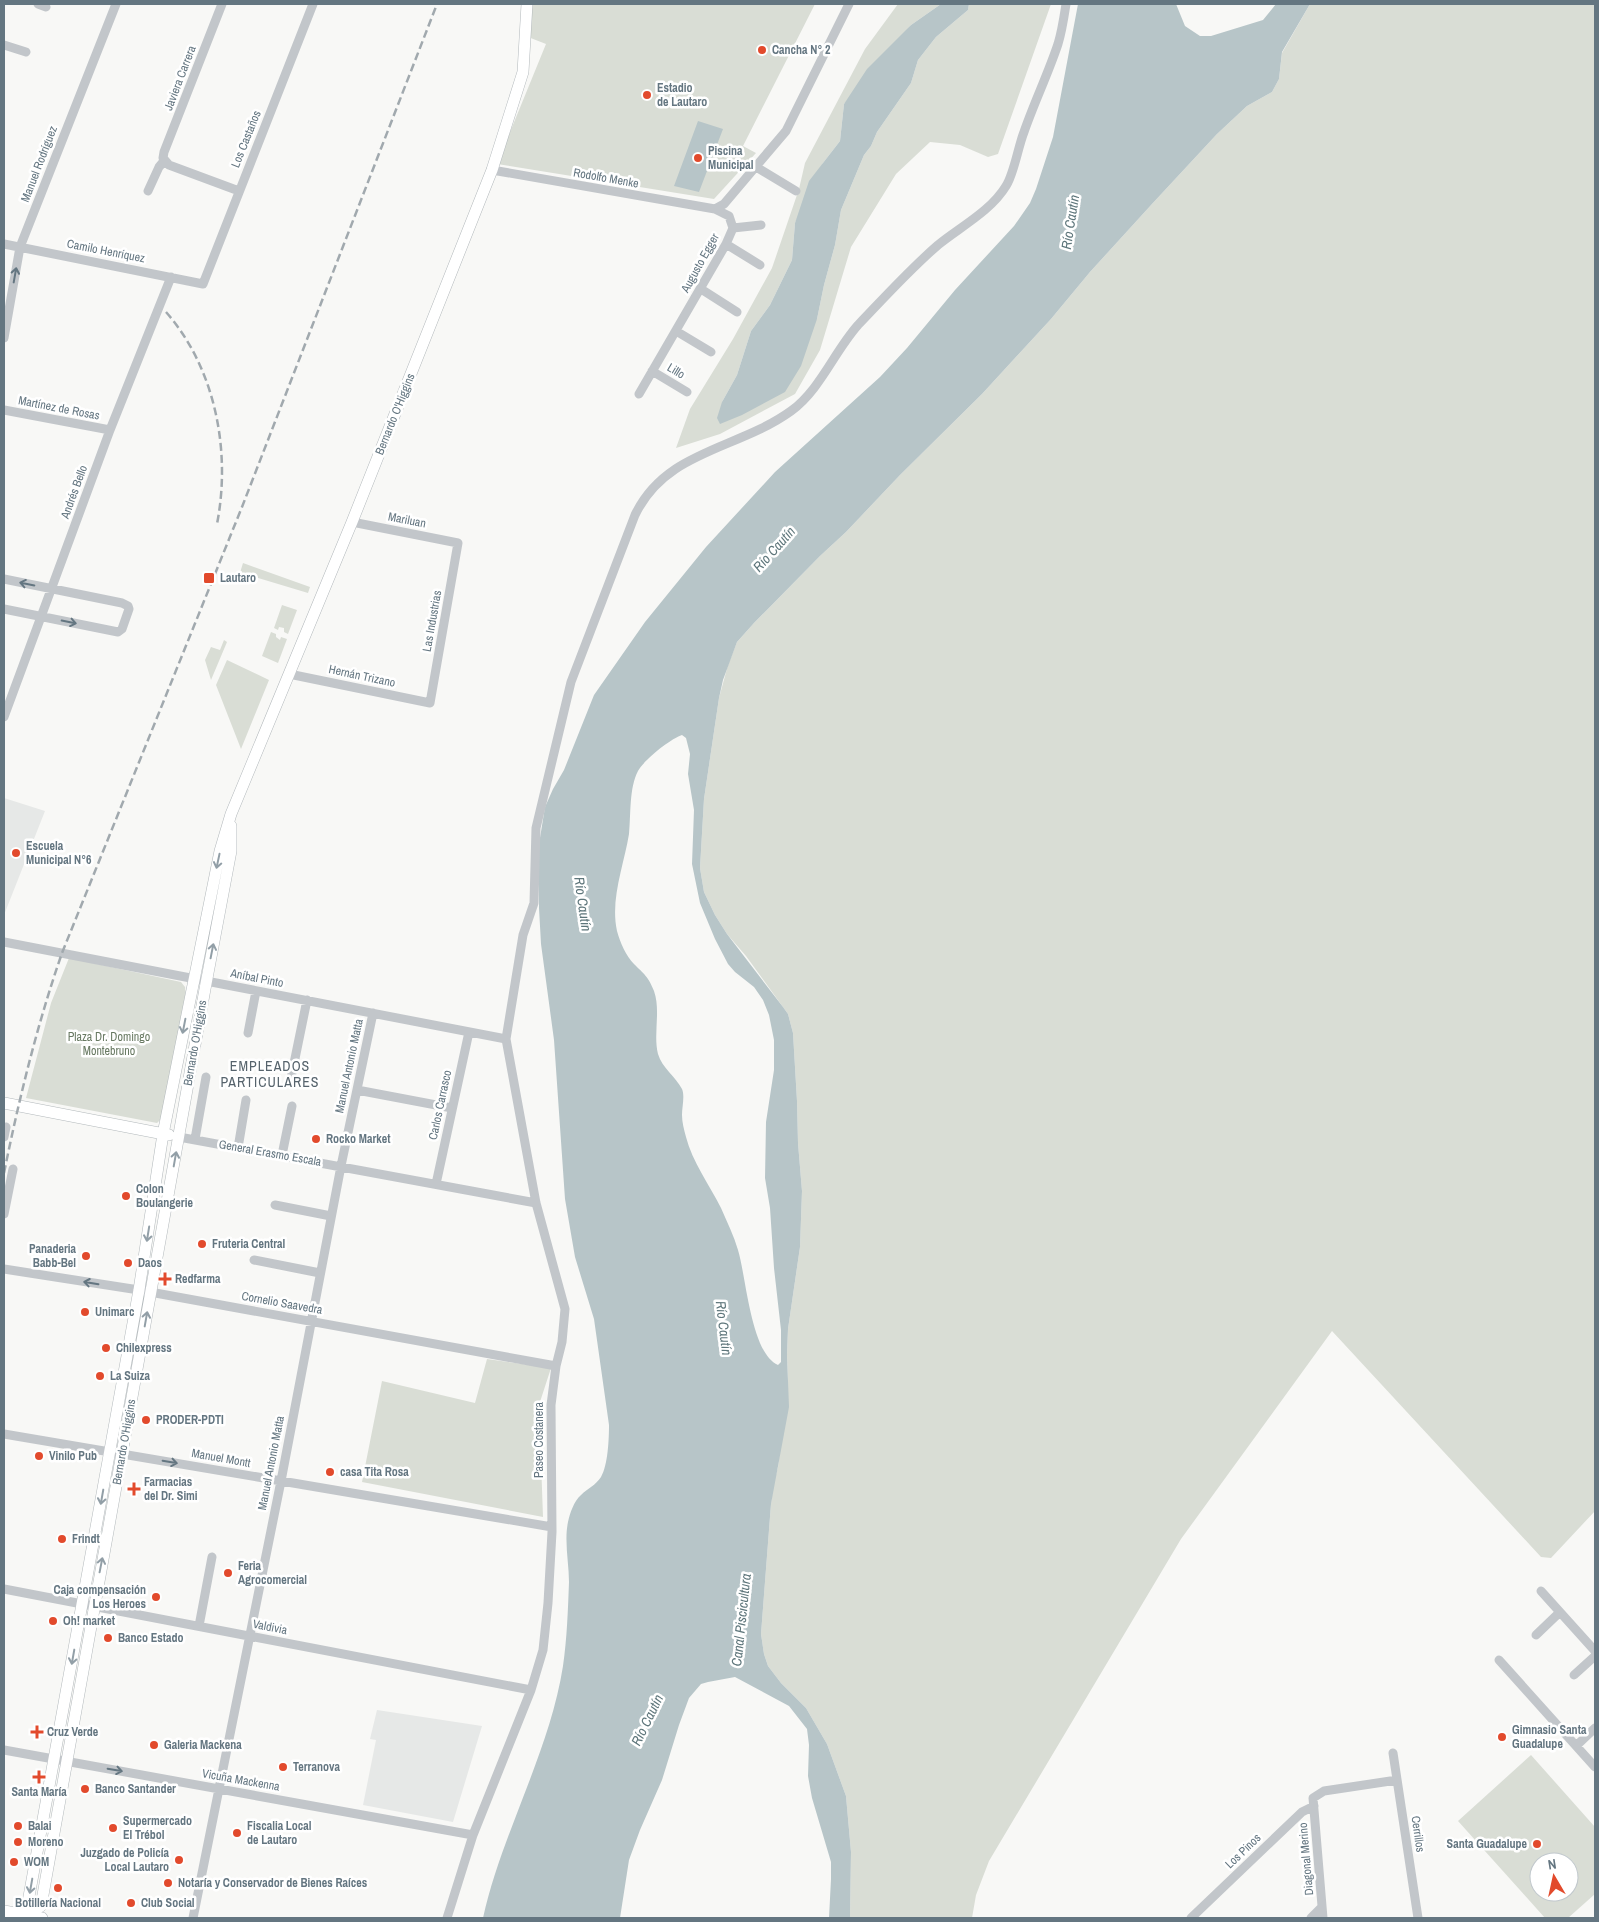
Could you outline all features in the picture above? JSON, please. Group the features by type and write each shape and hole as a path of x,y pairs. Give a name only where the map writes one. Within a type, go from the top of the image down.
{"main road":[{"name":"Bernardo O'Higgins","path":"145,1292 163,1134 220,851 231,814 352,522 492,170 524,72 527,4"},
{"name":"Bernardo O'Higgins","path":"27,1916 54,1759 88,1605 145,1292 178,1137 231,852 231,814"},
{"name":"General Erasmo Escala","path":"4,1103 178,1137"},
{"name":"Bernardo O'Higgins","path":"27,1916 41,1906 67,1762 88,1605"},
{"path":"4,1910 42,1918"}],"street":[{"name":"Manuel Rodríguez","path":"4,338 20,247 116,4"},
{"name":"Javiera Carrera","path":"148,191 159,167 164,161 164,152 222,4"},
{"name":"Los Castaños","path":"203,284 313,4"},
{"path":"715,209 724,204 786,131 849,4"},
{"name":"Paseo Costanera","path":"447,1918 473,1835 531,1690 543,1650 548,1603 552,1527 551,1405 556,1366 562,1342 565,1309 536,1203 506,1039 523,935 534,903 536,828 571,682 639,507 656,483 673,469 769,426 804,400 852,332 904,275 938,245 990,205 1007,186 1023,134 1058,43 1066,4"},
{"path":"4,45 26,52"},
{"path":"164,161 169,165 238,191"},
{"path":"756,168 796,191"},
{"name":"Rodolfo Menke","path":"492,170 715,209"},
{"name":"Augusto Egger","path":"639,394 701,289 733,228 729,216 715,209"},
{"path":"733,228 761,225"},
{"name":"Camilo Henríquez","path":"4,244 203,284"},
{"path":"726,244 760,265"},
{"name":"Andrés Bello","path":"4,717 110,430 171,277"},
{"path":"701,289 737,312"},
{"path":"676,331 711,352"},
{"name":"Lillo","path":"652,371 687,392"},
{"name":"Martínez de Rosas","path":"4,410 110,430"},
{"name":"Mariluan","path":"352,522 458,543"},
{"name":"Las Industrias","path":"430,704 458,543"},
{"path":"4,579 125,604 129,609 122,630 118,632 4,610"},
{"name":"Hernán Trizano","path":"289,674 430,704"},
{"name":"Aníbal Pinto","path":"4,942 506,1039"},
{"path":"248,1033 256,990"},
{"path":"292,1078 307,1000"},
{"name":"Manuel Antonio Matta","path":"193,1918 281,1481 340,1166 373,1013"},
{"name":"Carlos Carrasco","path":"436,1184 469,1032"},
{"path":"194,1140 206,1077"},
{"path":"357,1090 452,1108"},
{"path":"238,1148 246,1100"},
{"path":"282,1156 292,1106"},
{"path":"4,1137 6,1127"},
{"name":"General Erasmo Escala","path":"178,1137 536,1203"},
{"path":"4,1214 13,1169"},
{"path":"275,1205 331,1216"},
{"path":"254,1260 320,1273"},
{"name":"Cornelio Saavedra","path":"4,1269 311,1320 556,1366"},
{"name":"Manuel Montt","path":"4,1434 552,1527"},
{"path":"199,1626 212,1557"},
{"name":"Valdivia","path":"4,1589 531,1690"},
{"path":"1541,1591 1595,1651"},
{"path":"1536,1636 1560,1612"},
{"path":"1574,1675 1595,1656"},
{"path":"1499,1660 1595,1767"},
{"path":"1576,1746 1595,1728"},
{"name":"Vicuña Mackenna","path":"4,1750 473,1835"},
{"name":"Cerrillos","path":"1393,1753 1418,1918"},
{"name":"Los Pinos","path":"1191,1918 1324,1791 1397,1780"},
{"name":"Diagonal Merino","path":"1314,1802 1323,1918"},
{"path":"1311,1918 1322,1907"}],"shaded area":[{"name":"Escuela Municipal N°6","path":"4,798 45,811 4,915"},
{"path":"377,1710 482,1726 453,1822 363,1805 376,1740 370,1739"}],"green space":[{"name":"Estadio de Lautaro","path":"530,4 815,4 743,146 756,153 714,199 497,164 546,44 528,37"},
{"path":"898,4 941,4 911,25 844,104 840,141 823,163 795,223 792,260 770,305 751,331 737,375 722,402 817,319 835,245 841,210 864,155 871,146 877,132 911,83 918,60 936,37 968,10 969,4 1051,4 998,154 988,157 960,145 930,142 896,174 851,247 820,350 795,394 720,434 676,448 690,409 733,339 772,268 799,189 805,163 865,49"},
{"path":"1310,4 1595,4 1595,1511 1551,1558 1541,1557 1332,1331 1181,1539 989,1861 976,1895 972,1918 850,1918 851,1852 846,1796 827,1744 806,1708 781,1683 768,1666 761,1634 771,1504 778,1467 788,1382 788,1329 800,1247 802,1191 793,1033 788,1014 746,956 727,934 704,892 700,868 704,799 719,698 728,665 737,642 754,623 982,394 1051,319 1090,272 1217,134 1247,106 1272,92 1279,79 1282,53"},
{"path":"243,563 310,587 308,593 248,575 246,579 239,576"},
{"path":"282,605 297,610 288,634 284,632 284,628 279,627 278,630 274,628"},
{"path":"271,632 276,634 276,637 280,640 281,637 287,639 278,663 262,656"},
{"path":"224,640 227,642 211,680 205,660 211,647 220,650"},
{"path":"227,660 269,680 241,749 216,685"},
{"name":"Plaza Dr. Domingo Montebruno","path":"69,958 181,982 185,987 186,996 163,1117 157,1123 26,1098 51,1003"},
{"path":"487,1359 551,1368 539,1405 543,1517 362,1482 382,1381 475,1403"},
{"name":"Santa Guadalupe","path":"1531,1755 1595,1827 1595,1894 1568,1918 1545,1918 1531,1902 1579,1902 1579,1852 1529,1852 1529,1900 1458,1821"}],"water":[{"path":"941,4 969,4 968,10 936,37 918,60 911,83 877,132 871,146 864,155 841,210 835,245 817,319 801,366 785,392 742,415 720,424 717,418 722,402 737,375 751,331 770,305 792,260 795,223 809,181 840,141 844,104 867,69 911,25"},
{"path":"1078,4 1176,4 1185,26 1200,36 1211,36 1263,20 1276,4 1310,4 1282,52 1279,79 1272,92 1247,106 1217,134 1090,272 1051,319 982,394 754,623 737,642 723,680 704,799 700,868 704,892 715,915 727,934 788,1014 793,1033 802,1191 800,1247 788,1329 789,1407 771,1504 761,1634 768,1666 781,1683 806,1708 827,1744 846,1796 851,1852 850,1918 829,1918 831,1862 812,1798 808,1776 809,1745 807,1729 789,1706 735,1677 701,1684 689,1698 662,1780 629,1860 620,1918 483,1918 491,1886 537,1762 556,1699 563,1666 566,1635 569,1582 566,1537 569,1519 576,1500 601,1477 607,1459 609,1437 609,1425 594,1319 575,1257 565,1199 554,1040 541,944 539,908 539,844 545,807 564,770 594,695 645,622 706,547 775,472 880,377 907,348 955,290 1014,226 1030,203 1053,137","holes":["682,735 686,738 690,754 688,774 694,810 692,864 700,903 728,964 754,987 763,1000 769,1015 774,1040 774,1070 766,1122 765,1178 770,1208 781,1330 781,1362 778,1365 769,1358 761,1346 751,1313 738,1250 721,1208 689,1146 682,1120 682,1089 663,1064 658,1054 656,1039 657,1006 654,991 648,979 628,957 617,931 615,919 616,894 629,834 635,778 641,766 658,750"]},
{"name":"Piscina Municipal","path":"698,121 723,129 699,192 674,186"}],"railway":[{"path":"4,1173 29,1062 44,1007 62,953 242,507 437,4"},
{"path":"166,312 183,335 197,359 208,385 216,412 222,469 221,497 217,524"}],"place":[{"name":"Cancha N° 2","path":"762,50"},
{"name":"Estadio de Lautaro","path":"647,95"},
{"name":"Piscina Municipal","path":"698,158"},
{"name":"Lautaro","path":"209,578"},
{"name":"Escuela Municipal N°6","path":"16,853"},
{"name":"Rocko Market","path":"316,1139"},
{"name":"Colon Boulangerie","path":"126,1196"},
{"name":"Fruteria Central","path":"202,1244"},
{"name":"Panaderia Babb-Bel","path":"86,1256"},
{"name":"Daos","path":"128,1263"},
{"name":"Redfarma","path":"165,1279"},
{"name":"Unimarc","path":"85,1312"},
{"name":"Chilexpress","path":"106,1348"},
{"name":"La Suiza","path":"100,1376"},
{"name":"PRODER-PDTI","path":"146,1420"},
{"name":"Vinilo Pub","path":"39,1456"},
{"name":"casa Tita Rosa","path":"330,1472"},
{"name":"Farmacias del Dr. Simi","path":"134,1489"},
{"name":"Frindt","path":"62,1539"},
{"name":"Feria Agrocomercial","path":"228,1573"},
{"name":"Caja compensación Los Heroes","path":"156,1597"},
{"name":"Oh! market","path":"53,1621"},
{"name":"Banco Estado","path":"108,1638"},
{"name":"Cruz Verde","path":"37,1732"},
{"name":"Gimnasio Santa Guadalupe","path":"1502,1737"},
{"name":"Galeria Mackena","path":"154,1745"},
{"name":"Terranova","path":"283,1767"},
{"name":"Santa María","path":"39,1777"},
{"name":"Banco Santander","path":"85,1789"},
{"name":"Balai","path":"18,1826"},
{"name":"Supermercado El Trébol","path":"113,1828"},
{"name":"Fiscalia Local de Lautaro","path":"237,1833"},
{"name":"Moreno","path":"18,1842"},
{"name":"Santa Guadalupe","path":"1537,1844"},
{"name":"Juzgado de Policía Local Lautaro","path":"179,1860"},
{"name":"WOM","path":"14,1862"},
{"name":"Notaría y Conservador de Bienes Raíces","path":"168,1883"},
{"name":"Botillería Nacional","path":"58,1888"},
{"name":"Club Social","path":"131,1903"}],"district":[{"name":"EMPLEADOS PARTICULARES","path":"270,1074"}],"water label":[{"name":"Río Cautín","path":"1070,222"},
{"name":"Río Cautín","path":"774,549"},
{"name":"Río Cautín","path":"583,904"},
{"name":"Río Cautín","path":"724,1328"},
{"name":"Canal Piscicultura","path":"741,1620"},
{"name":"Río Cautín","path":"647,1720"}]}
